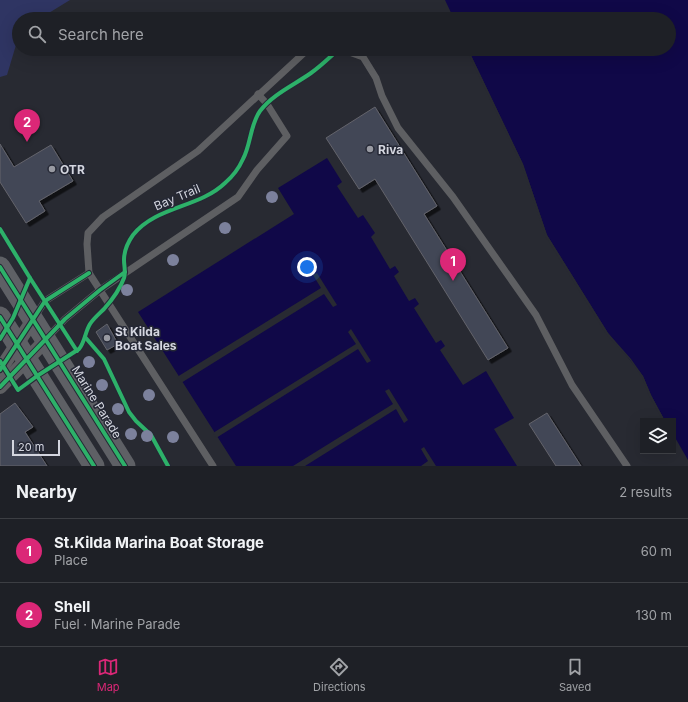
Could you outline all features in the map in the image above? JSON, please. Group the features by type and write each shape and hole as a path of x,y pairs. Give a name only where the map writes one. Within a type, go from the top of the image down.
{"main road":[{"name":"Marine Parade","path":"0,266 125,466"},
{"path":"0,317 94,466"}],"street":[{"path":"3,375 22,352 33,320"},
{"path":"22,352 46,340"}],"lane":[{"path":"213,466 89,273 87,244 88,233 103,217 198,151 301,56"},
{"path":"360,56 363,57 376,78 382,96 398,128 452,197 536,315 572,385 627,466"},
{"path":"46,340 63,321 100,290 238,196 257,170 287,136 267,104 258,94"},
{"path":"33,320 45,301 89,273"}],"shaded area":[{"path":"0,0 70,0 50,12 12,12 13,56 7,75 0,77"},
{"path":"445,0 688,0 688,460 676,439 676,418 663,418 643,376 608,333 547,235 523,164 471,56 676,56 676,12 451,12"},
{"path":"327,158 342,182 337,186 358,218 363,215 375,233 371,237 390,269 395,266 399,272 394,276 409,301 415,298 419,304 414,308 436,343 441,340 445,346 440,350 463,385 486,371 514,418 494,429 517,466 236,466 138,312 294,214 278,188"}],"pier":[{"path":"469,56 471,56 523,164 547,235 608,333 631,359 643,376 663,418 661,418 649,396 642,377 630,360 606,334 545,236 521,164"},
{"path":"317,273 337,305 333,307 324,294 181,383 177,377 321,288 313,275"},
{"path":"351,329 371,361 367,363 358,349 216,438 213,433 356,344 348,332"},
{"path":"389,389 408,420 404,423 396,409 305,466 293,466 393,404 385,391"},
{"path":"424,447 436,466 421,466 428,461 421,449"}],"building":[{"path":"375,107 437,206 424,214 508,348 488,360 375,179 359,189 326,138"},
{"path":"0,144 14,167 51,145 73,181 39,201 45,211 26,223 0,182"},
{"name":"St Kilda Boat Sales","path":"107,324 118,344 107,350 96,332"},
{"path":"15,403 33,427 25,432 47,466 0,466 0,414"},
{"path":"547,413 581,466 556,466 529,424"}],"cycle path":[{"name":"Bay Trail","path":"0,361 18,390 79,349 83,343 90,324 110,302 124,278 125,253 133,235 142,225 153,218 203,198 225,183 235,172 246,153 254,122 265,105 284,90 315,70 331,56"},
{"path":"0,229 30,278"},
{"path":"0,267 125,466"},
{"path":"0,387 65,319 100,290 125,272"},
{"path":"0,370 45,301 89,273"},
{"path":"0,339 13,318 30,278 77,351"},
{"path":"0,317 94,466"},
{"path":"85,337 104,359 129,412 151,435 168,466"}],"place":[{"name":"Shell","path":"27,142"},
{"name":"Riva","path":"370,149"},
{"name":"OTR","path":"52,169"},
{"name":"St.Kilda Marina Boat Storage","path":"453,281"},
{"name":"St Kilda Boat Sales","path":"107,338"}]}
